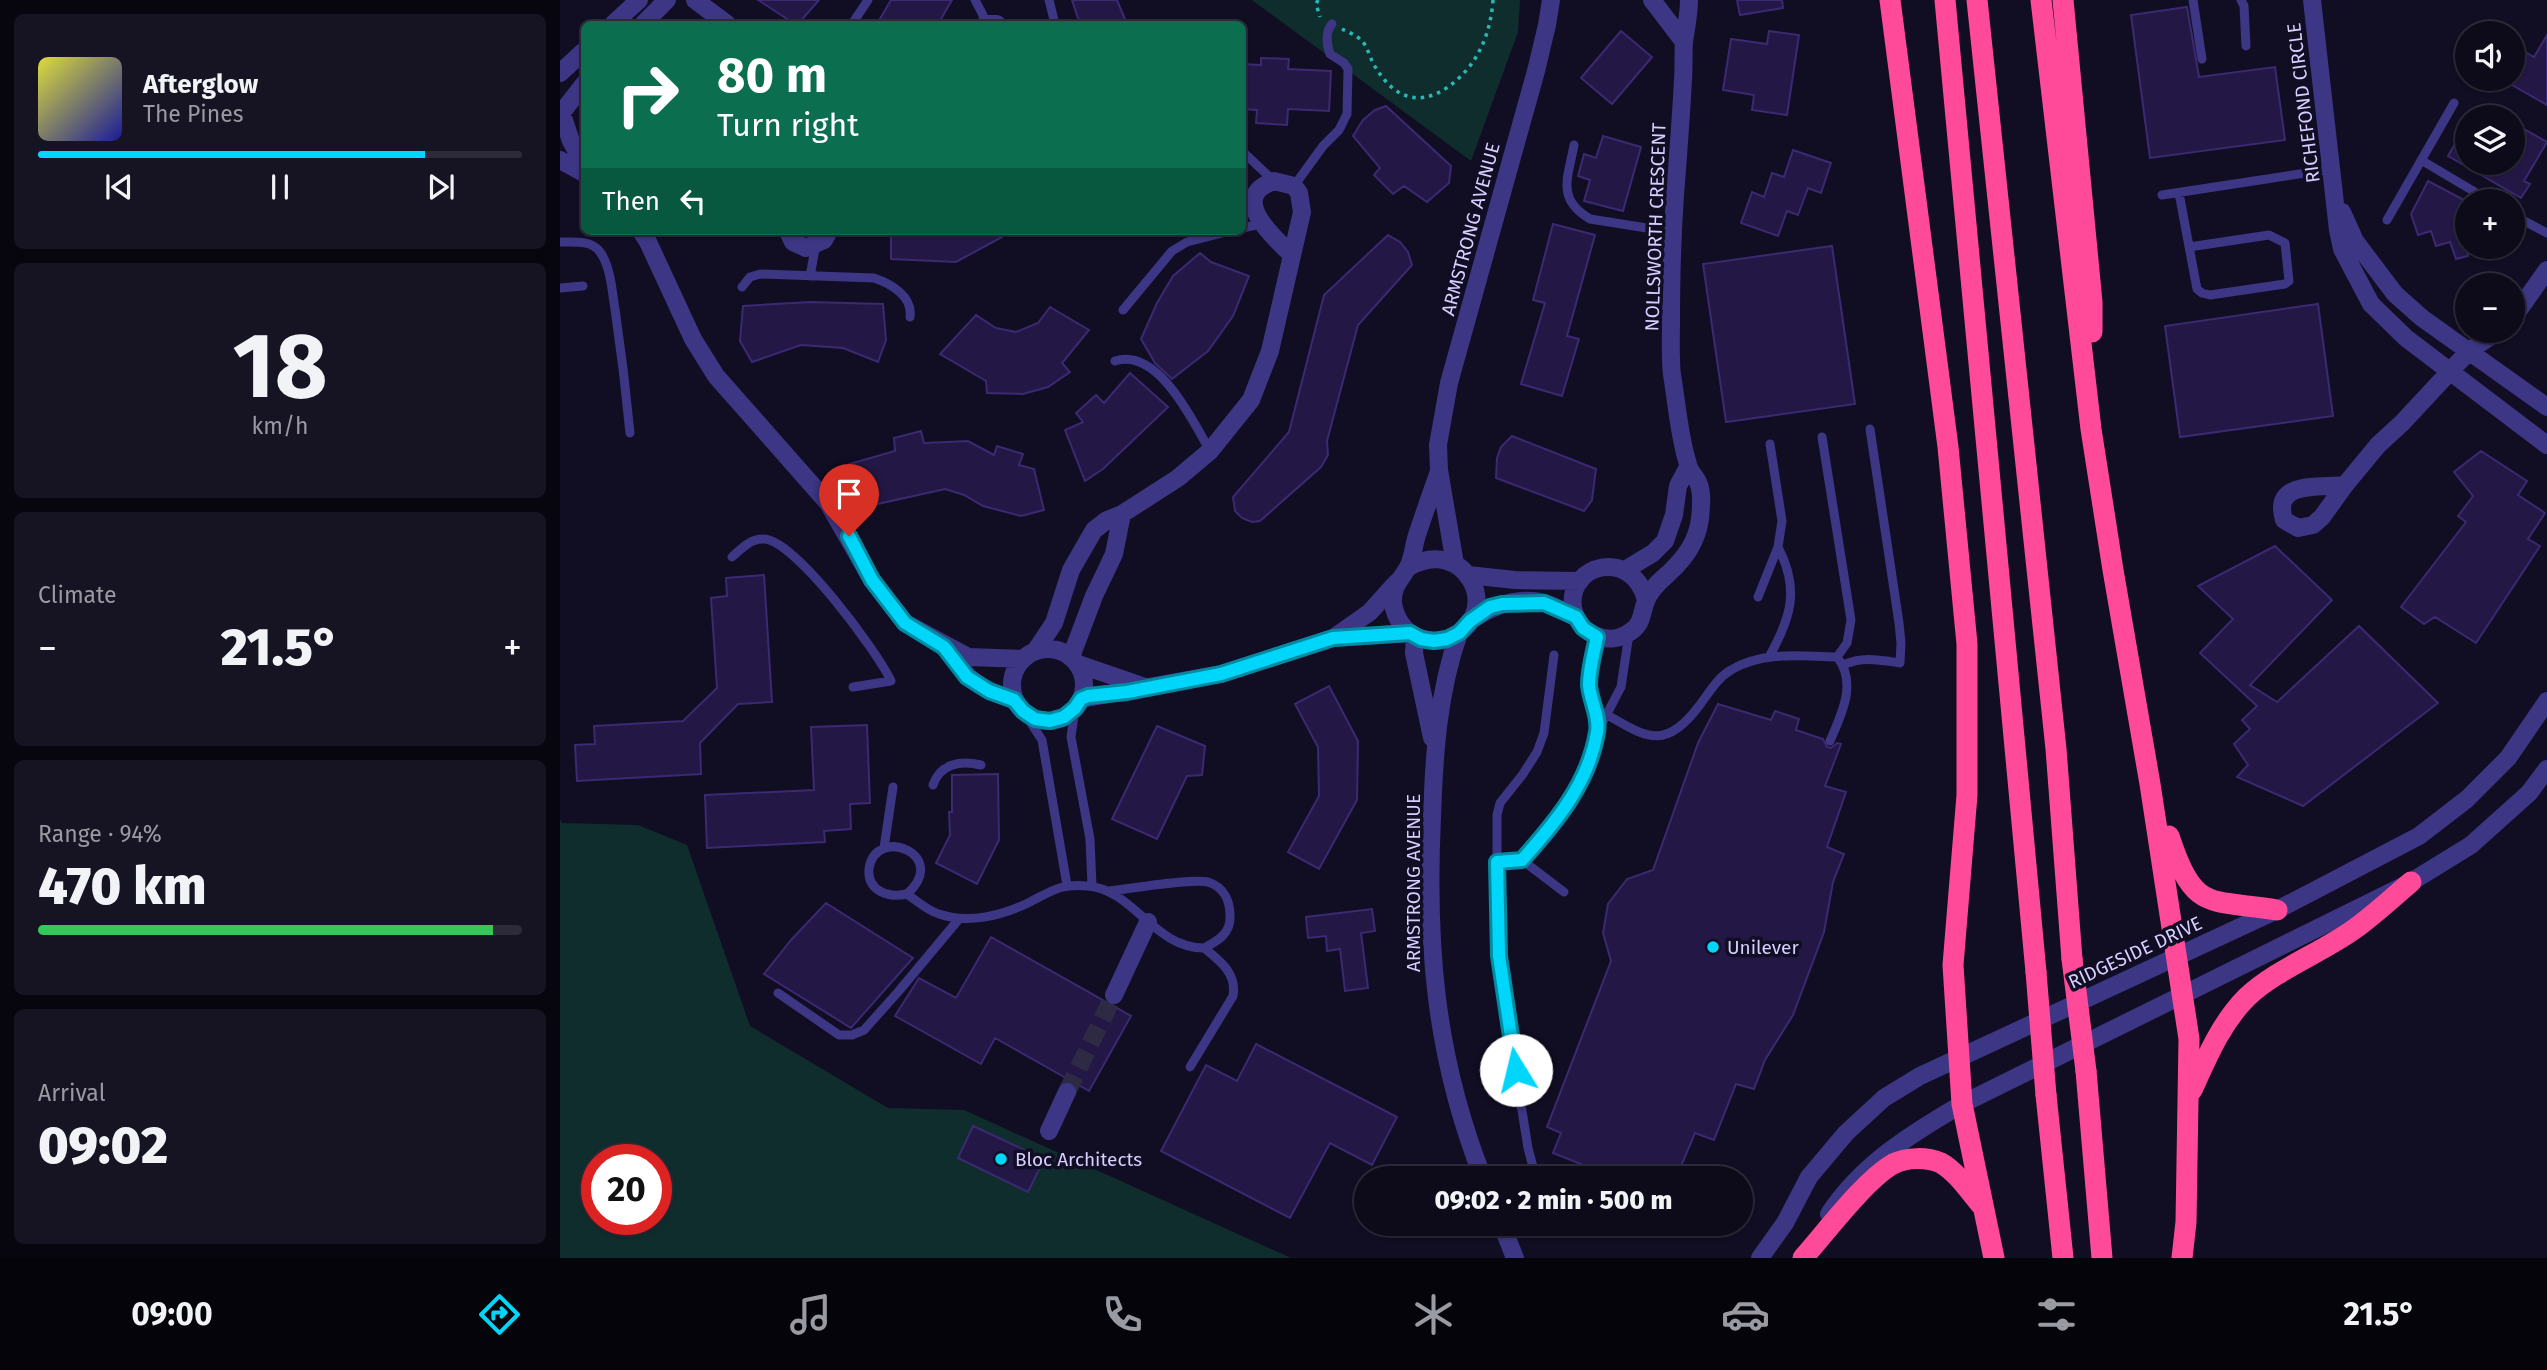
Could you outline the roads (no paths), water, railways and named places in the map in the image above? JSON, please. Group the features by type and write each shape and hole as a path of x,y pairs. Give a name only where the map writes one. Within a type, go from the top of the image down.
{"highway":[{"path":"1890,0 1948,447 1967,644 1967,795 1953,965 1962,1104 1994,1258"},
{"path":"1945,0 2063,1258"},
{"path":"1977,0 2056,749 2072,959 2102,1258"},
{"path":"2041,0 2091,429 2178,955 2189,1039 2186,1222 2182,1258"},
{"path":"2063,0 2092,302 2091,429"},
{"path":"2150,784 2179,865 2196,891 2216,902 2277,910"},
{"path":"2189,1096 2222,1029 2249,996 2352,931 2412,882"},
{"path":"1802,1258 1874,1178 1895,1163 1912,1159 1938,1162 1949,1168 1984,1208"}],"street":[{"path":"616,21 639,0"},
{"path":"646,21 667,0"},
{"path":"695,0 723,21"},
{"name":"ARMSTRONG AVENUE","path":"1462,569 1439,470 1440,425 1449,383 1536,72 1550,0"},
{"path":"1652,0 1685,41"},
{"name":"NOLLSWORTH CRESCENT","path":"1646,600 1658,582 1688,552 1698,528 1701,500 1700,485 1688,467 1672,371 1672,232 1689,0"},
{"name":"RICHEFOND CIRCLE","path":"2312,0 2342,249 2371,304 2406,338 2448,372 2544,437"},
{"path":"560,73 581,54"},
{"path":"581,88 562,117 581,159"},
{"path":"560,160 581,171"},
{"path":"1019,706 1012,678 1059,612 1071,570 1094,530 1178,478 1210,451 1251,400 1259,384 1270,351 1302,212 1299,193 1294,186 1274,181 1261,188 1256,196 1255,212 1261,224 1291,254"},
{"name":"RICHEFOND CIRCLE","path":"2335,200 2355,241 2395,294 2422,318 2547,407"},
{"path":"644,235 693,339 716,376 828,503 872,580 905,623 944,647 968,657 1029,654 1048,649 1060,651 1074,660 1148,688"},
{"path":"791,235 797,245 806,248 824,240 827,235"},
{"path":"2525,301 2547,270"},
{"path":"2345,485 2372,452 2448,372 2481,343"},
{"path":"1625,570 1653,553 1665,541 1674,515 1678,486 1688,467"},
{"name":"ARMSTRONG AVENUE","path":"1409,567 1439,470"},
{"path":"944,647 967,677 1019,706 1035,719 1050,721 1064,717 1078,704 1084,687 1083,675 1074,660 1094,596 1114,554 1122,514"},
{"path":"1333,638 1370,612 1409,567 1431,558 1444,559 1462,569 1515,580 1580,581"},
{"path":"1613,566 1636,577 1646,600 1639,624 1618,638 1597,637 1583,628 1573,605 1574,593 1580,581 1589,572 1600,567 1613,566"},
{"path":"1462,569 1476,598 1464,627"},
{"path":"1396,583 1393,605 1401,625 1412,635"},
{"path":"1078,704 1221,674 1333,638 1412,635 1434,641 1447,639 1490,607 1502,604 1544,603 1576,617"},
{"name":"ARMSTRONG AVENUE","path":"1464,627 1453,650 1434,748 1429,872 1430,940 1446,1059 1467,1139 1478,1166"},
{"name":"ARMSTRONG AVENUE","path":"1412,635 1434,748"},
{"name":"RIDGESIDE DRIVE","path":"1760,1258 1785,1223 1809,1177 1846,1133 1884,1098 1920,1076 2277,910 2419,836 2467,799 2508,758 2547,701"},
{"path":"1802,1258 1852,1184 1872,1163 1911,1135 1962,1104 2412,882 2471,845 2529,793 2547,769"},
{"path":"1114,995 1148,922"},
{"path":"1049,1131 1068,1092"},
{"path":"1506,1236 1515,1258"}],"lane":[{"path":"854,21 868,0"},
{"path":"975,0 984,21"},
{"path":"1049,0 1054,21"},
{"path":"2193,0 2202,59"},
{"path":"2241,0 2244,6 2246,46"},
{"path":"1294,186 1323,146 1339,130 1347,114 1348,69 1344,62 1330,54 1328,36 1332,24"},
{"path":"2386,220 2454,103"},
{"path":"1574,145 1566,194 1570,204 1578,212 1590,219 1672,232"},
{"path":"1246,155 1274,181"},
{"path":"2421,160 2470,189"},
{"path":"2162,195 2332,169"},
{"path":"2179,192 2189,247 2197,289 2210,295 2285,284 2289,281 2285,243 2276,237 2261,236 2189,247"},
{"path":"2525,221 2547,233"},
{"path":"1246,227 1261,224"},
{"path":"1123,310 1172,251 1187,242 1214,235"},
{"path":"560,242 592,245 600,251 605,264 624,368 630,433"},
{"path":"810,276 816,244"},
{"path":"742,287 750,276 755,275 874,278 909,301 910,317"},
{"path":"560,288 583,286"},
{"path":"1115,361 1137,360 1152,368 1178,396 1210,451"},
{"path":"1594,708 1647,735 1668,735 1685,724 1722,677 1733,668 1769,657 1840,661 1867,658 1900,663 1899,623 1870,429"},
{"path":"1822,437 1851,621 1840,661 1847,689 1845,706 1830,741"},
{"path":"1758,597 1778,547 1782,521 1770,444"},
{"path":"732,557 747,544 765,538 779,544 813,575 863,636 884,665 891,681 853,687"},
{"path":"1769,657 1784,631 1792,584 1778,547"},
{"path":"1522,860 1578,788 1587,770 1598,731 1621,687 1629,633"},
{"path":"1597,637 1589,684 1598,731"},
{"path":"1532,1166 1502,986 1497,934 1497,816 1500,803 1523,775 1537,752 1544,733 1554,655"},
{"path":"1078,704 1071,737 1090,839 1092,886"},
{"path":"1019,706 1042,740 1067,884"},
{"path":"933,785 936,776 951,765 963,762 981,765"},
{"path":"884,848 893,787"},
{"path":"898,846 912,851 919,861 921,874 917,886 907,894 894,897 881,893 872,883 869,870 874,857 884,848 898,846"},
{"path":"1497,862 1522,860 1564,892"},
{"path":"907,894 937,914 959,919 1012,911 1067,884 1092,886 1109,891 1170,940 1194,948 1204,948 1222,937 1231,923 1227,898 1215,886 1206,882 1109,891"},
{"path":"778,993 839,1035 852,1035 864,1030 873,1021 959,919"},
{"path":"1190,1067 1233,996 1234,986 1230,971 1204,948"}],"tunnel":[{"path":"1067,1092 1114,995"}],"place":[{"name":"Unilever","path":"1713,947"},
{"name":"Bloc Architects","path":"1001,1159"}]}
